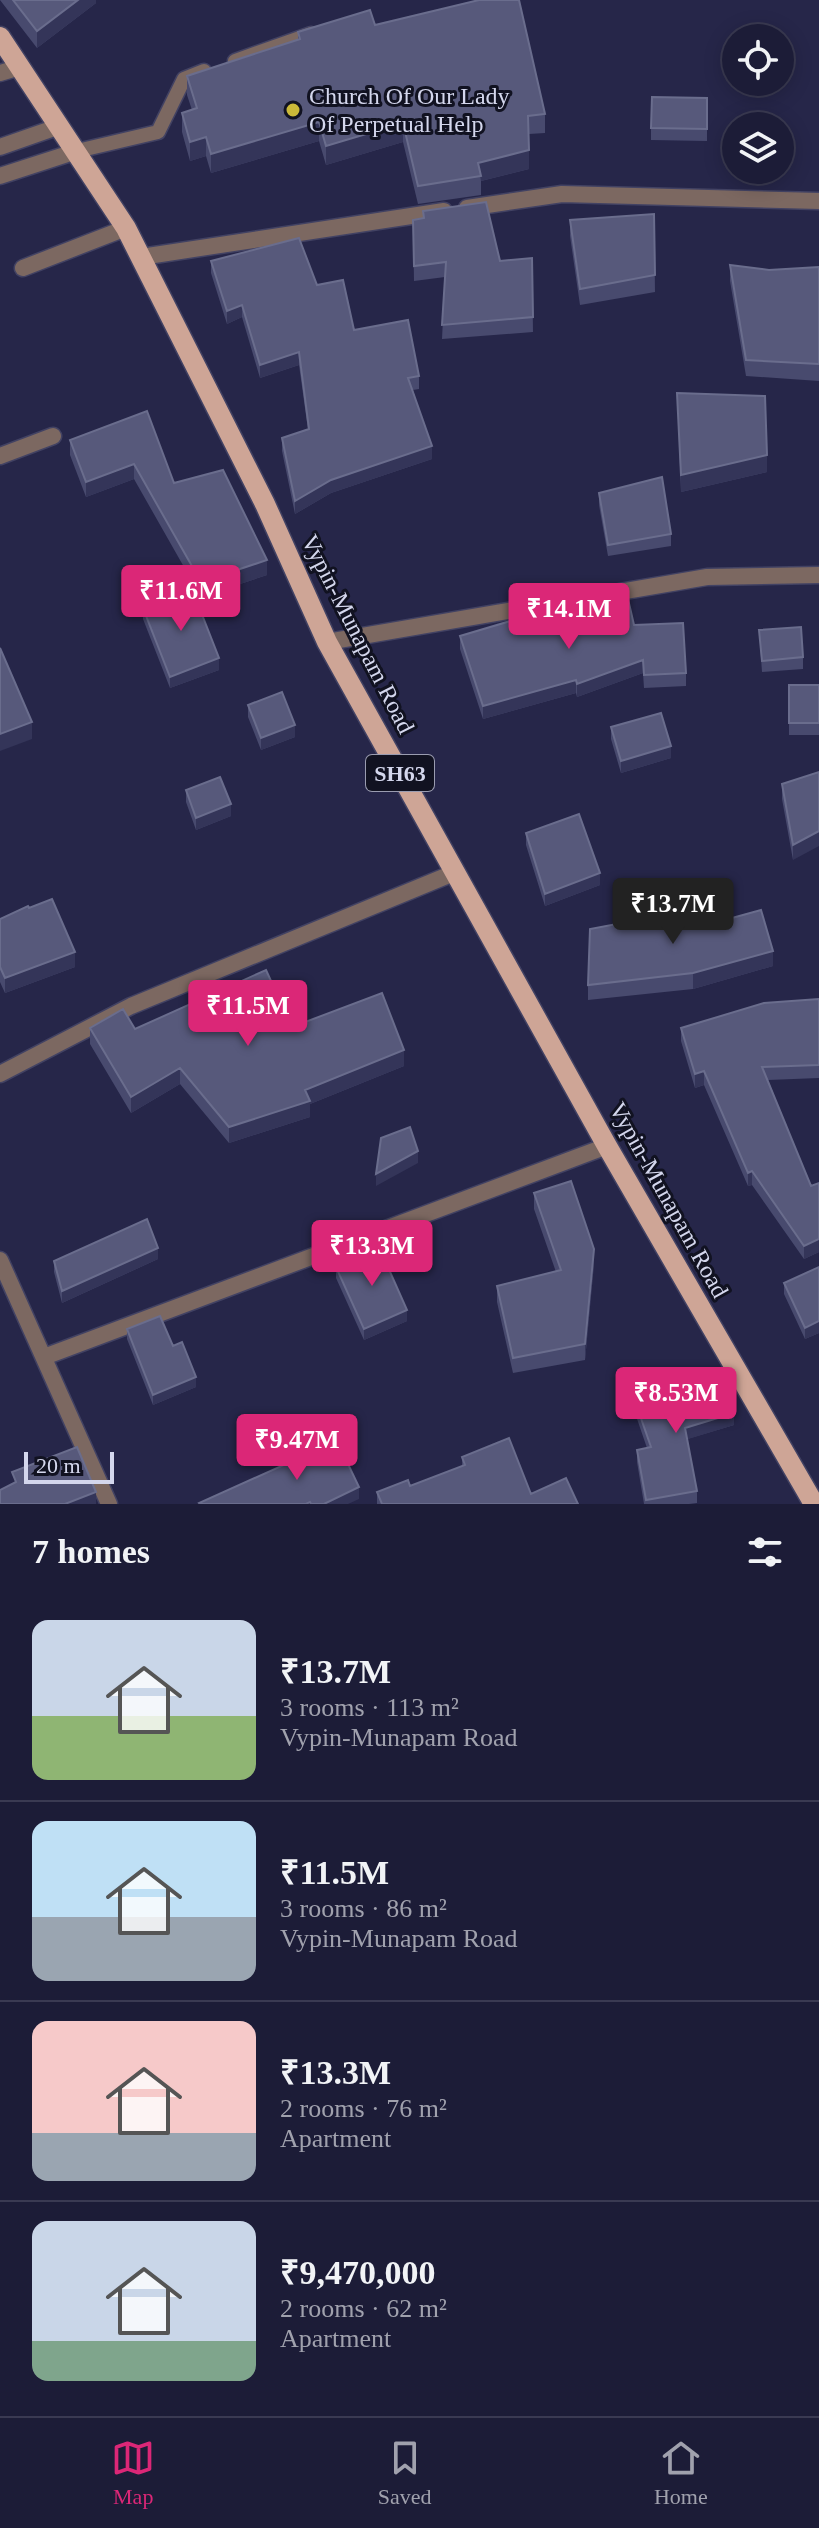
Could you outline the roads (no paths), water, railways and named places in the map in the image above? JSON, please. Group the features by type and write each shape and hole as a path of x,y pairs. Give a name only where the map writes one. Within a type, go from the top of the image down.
{"main road":[{"name":"Vypin-Munapam Road","path":"0,37 10,70 60,126 126,228 265,504 327,642 607,1146 814,1504"}],"street":[{"path":"0,147 60,126"},
{"path":"0,176 77,151"},
{"path":"141,257 562,194 819,201"},
{"path":"23,268 126,228"},
{"path":"0,456 53,436"},
{"path":"327,642 707,577 819,575"},
{"path":"0,1074 131,1006 456,872"},
{"path":"44,1357 607,1146"},
{"path":"0,1260 109,1504"}],"lane":[{"path":"77,151 158,132 184,79 311,34"}],"place":[{"name":"Church Of Our Lady Of Perpetual Help","path":"293,110"}]}
